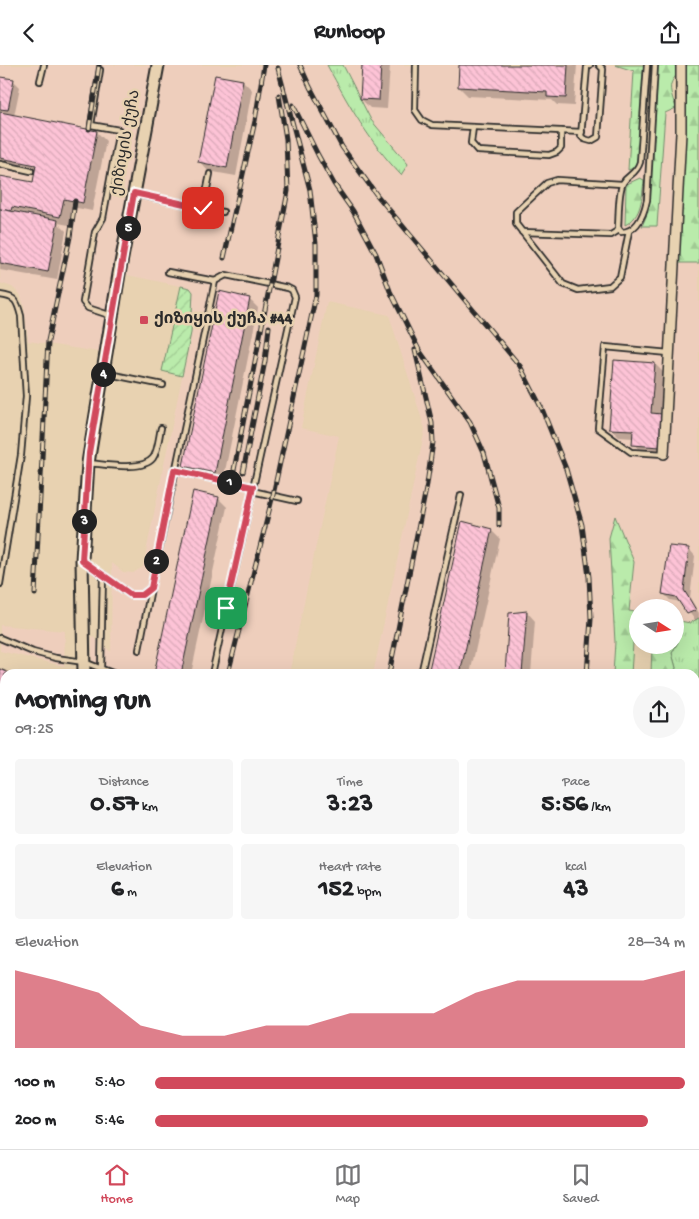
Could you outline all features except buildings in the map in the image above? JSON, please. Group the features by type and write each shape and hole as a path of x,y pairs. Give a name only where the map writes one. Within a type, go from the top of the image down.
{"street":[{"name":"ქიზიყის ქუჩა","path":"84,669 82,560 88,463 112,316 158,65"},
{"path":"664,454 681,133 681,65"}],"lane":[{"path":"40,81 44,65"},
{"path":"416,65 415,110 422,120 432,125 582,132"},
{"path":"590,65 587,67 581,136 591,141 598,137 603,69 599,65"},
{"path":"629,231 620,277 616,282 610,286 578,290 563,285 516,224 516,212 546,183 557,180 622,184 634,174 640,163 647,65"},
{"path":"619,230 629,231 642,219 647,200 655,65"},
{"path":"100,70 91,125 119,129 103,218 95,232 83,302 88,308 112,316"},
{"path":"473,127 471,143 478,151 550,155 557,152 561,147 561,131"},
{"path":"0,164 31,171"},
{"path":"203,208 210,174"},
{"path":"619,230 622,184"},
{"path":"134,193 223,212"},
{"path":"522,232 611,235 619,230"},
{"path":"168,272 215,281 226,275 288,288 292,291 294,297 213,669"},
{"path":"139,651 174,470 215,281"},
{"path":"0,295 10,297 17,303 21,316 26,396 22,455 0,584"},
{"path":"664,454 631,452 598,429 605,347 669,353"},
{"path":"103,373 164,385"},
{"path":"88,463 131,466 147,464 154,456 161,428"},
{"path":"174,470 297,501"},
{"path":"422,669 461,495"},
{"path":"82,560 131,595 142,595 151,588"},
{"path":"0,638 33,652 56,658 84,661 101,668 103,575"}],"shaded area":[{"path":"0,65 152,65 99,352 28,341 24,306 20,294 12,287 0,283"},
{"path":"165,65 327,65 353,113 408,164 371,120 343,65 615,65 634,70 627,167 638,158 651,160 648,212 642,226 657,226 665,113 676,108 671,262 699,263 699,618 690,623 684,622 684,599 630,599 634,562 615,642 613,669 374,669 425,429 389,315 327,302 301,428 339,436 290,669 92,669 92,636 111,652 112,563 123,572 133,573 143,567 191,333 190,288 127,275"},
{"path":"0,625 65,631 64,666 0,651"}],"green space":[{"path":"327,65 343,65 371,120 408,164 401,175 369,136"},
{"path":"615,65 644,65 638,158 635,166 628,170 634,71"},
{"path":"657,65 678,65 671,87 676,108 665,113 657,226 642,226 648,212"},
{"path":"686,65 699,65 699,263 678,263 686,121"},
{"path":"640,178 644,180 640,206 635,217 625,225 626,186"},
{"path":"181,286 190,288 193,292 191,333 182,376 162,371"},
{"path":"615,516 634,562 629,599 629,654 632,654 631,669 613,669 615,642 609,538"},
{"path":"699,618 699,669 676,669 672,654 684,654 684,622 690,623"},
{"path":"652,654 672,654 676,669 651,669"}],"railway":[{"path":"89,129 99,65"},
{"path":"224,258 255,121 264,65"},
{"path":"300,65 342,147 376,194 520,366 542,409 566,469 582,525 589,577 591,619 587,669"},
{"path":"229,669 273,495 316,295 316,244 310,190 278,68"},
{"path":"234,470 288,191 286,139 279,95"},
{"path":"293,105 334,184 353,211 376,254 390,291 419,350 470,422 484,453 499,508 499,525"},
{"path":"35,594 48,341 70,237 75,201"},
{"path":"243,472 265,361 269,327"},
{"path":"390,669 427,484 433,442 432,423 415,350"}],"place":[{"name":"ქიზიყის ქუჩა #44","path":"144,320"}],"route":[{"path":"203,208 134,193 89,453 82,560 131,595 142,595 151,588 174,470 253,487 226,608"}]}
